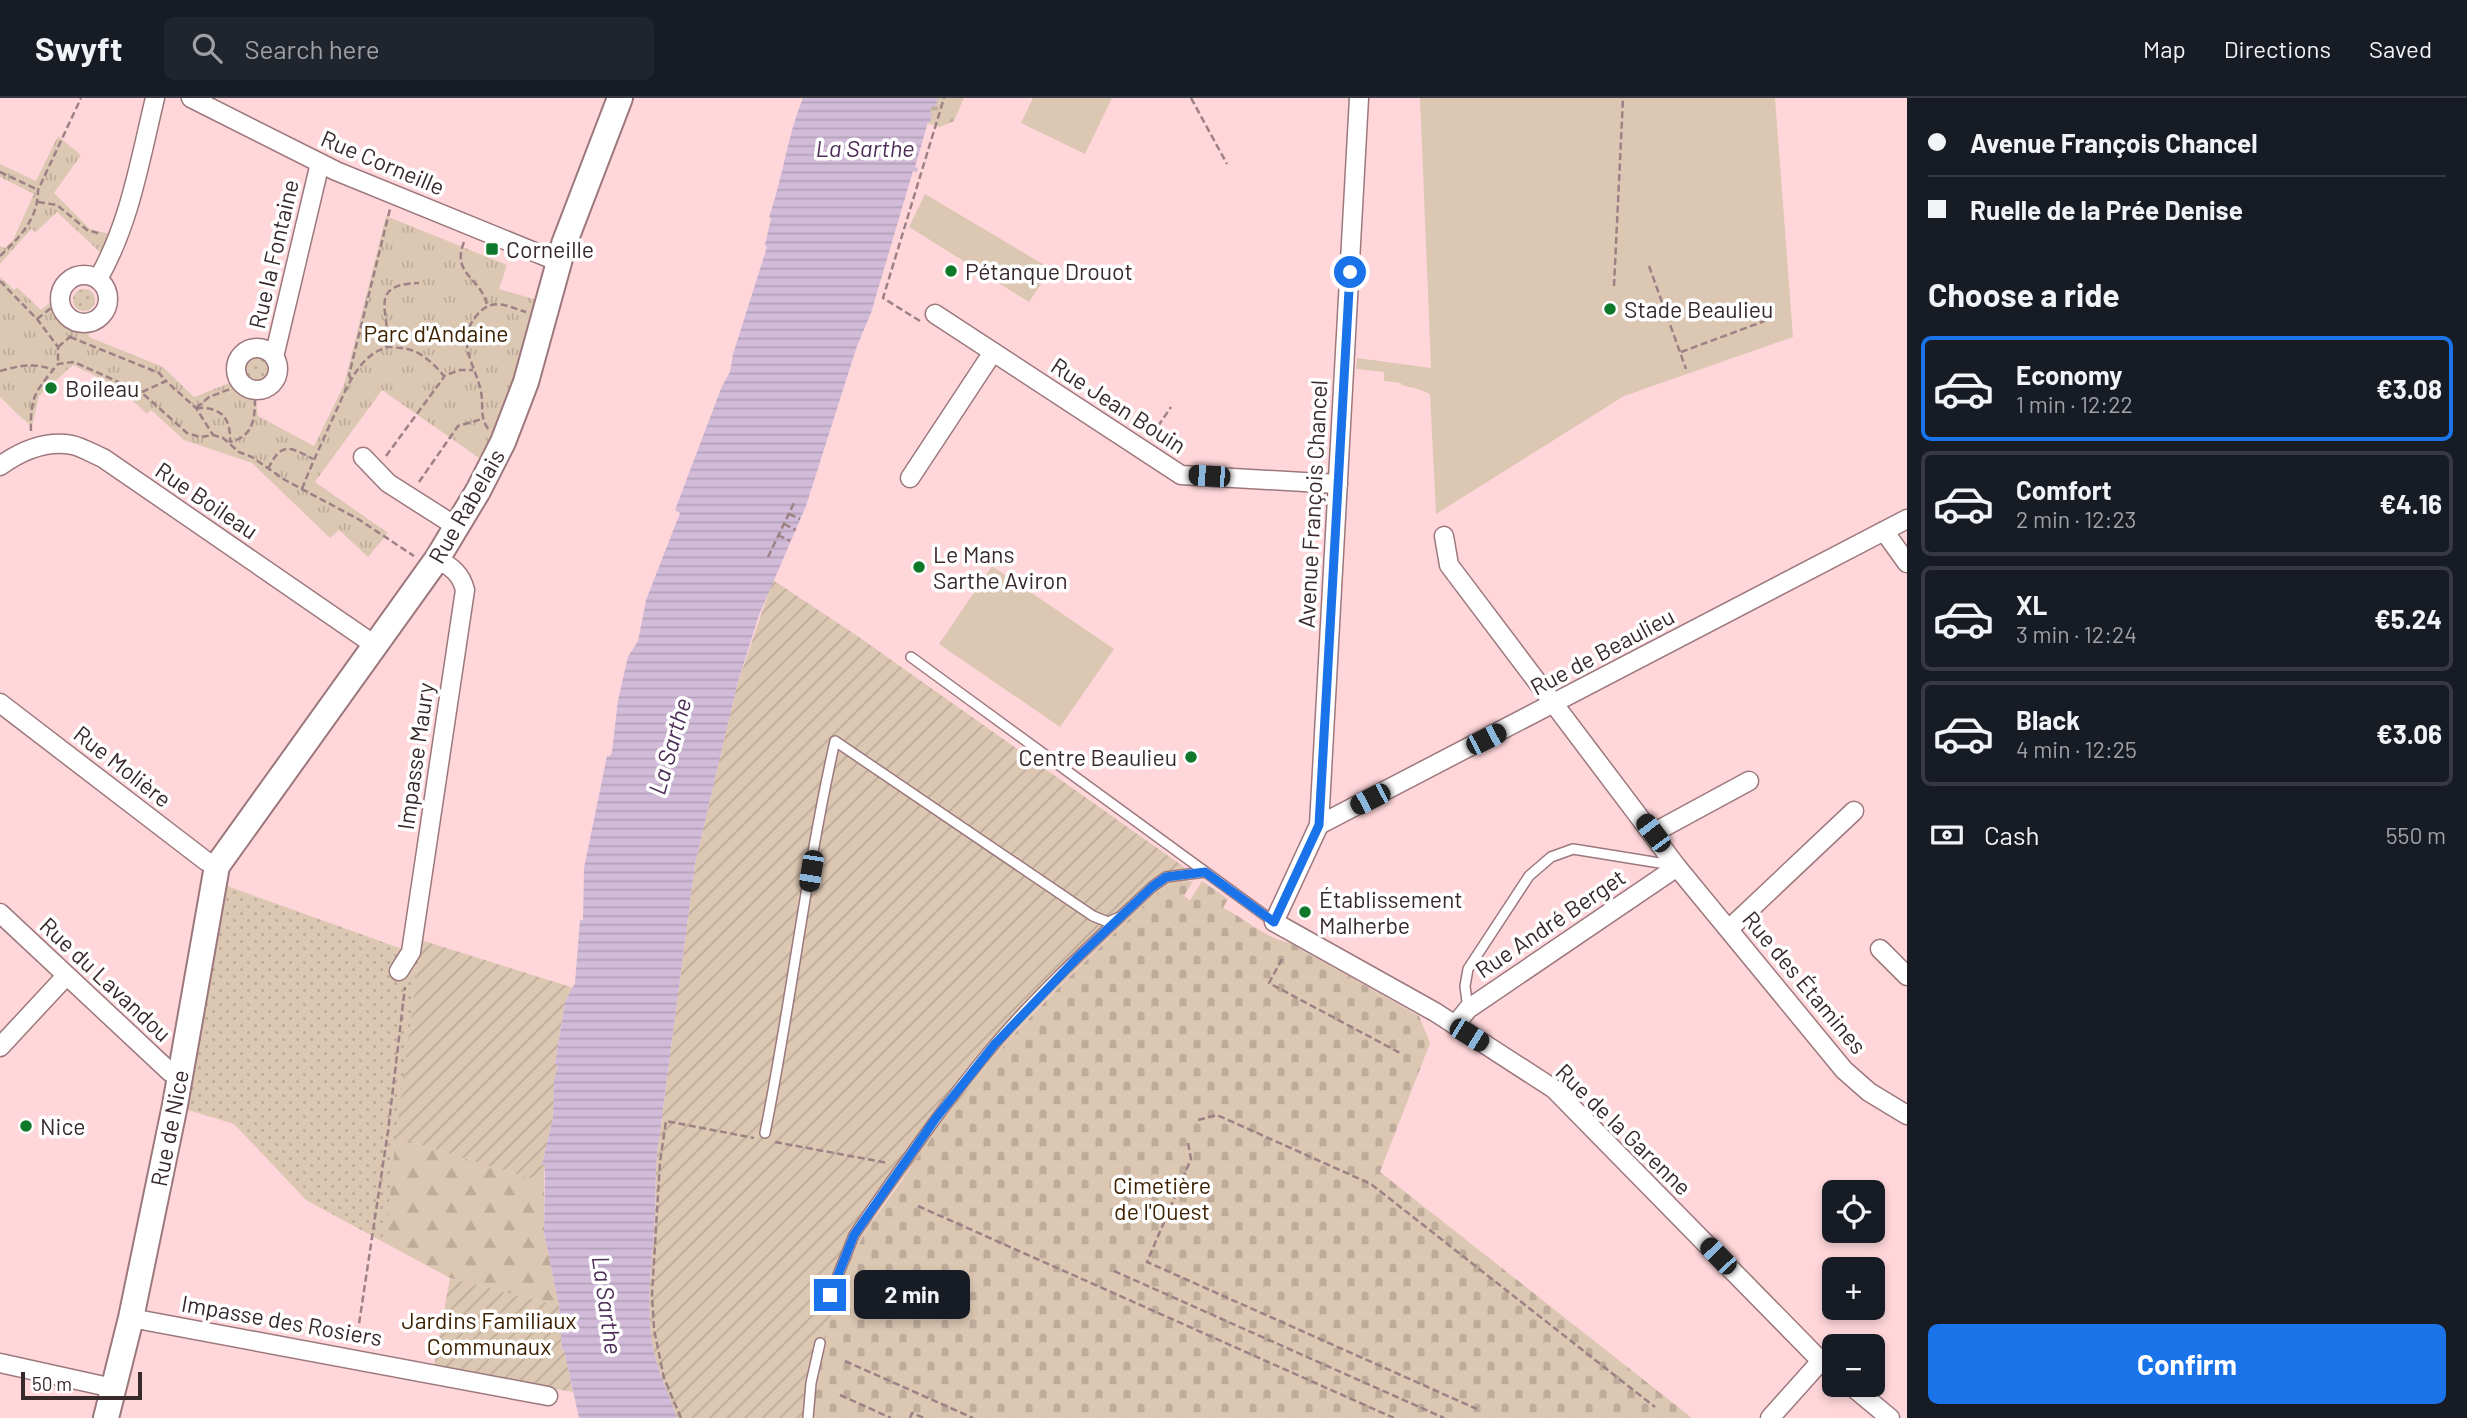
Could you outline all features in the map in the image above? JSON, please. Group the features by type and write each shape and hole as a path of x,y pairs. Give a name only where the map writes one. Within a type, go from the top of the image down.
{"street":[{"path":"97,279 129,209 155,98"},
{"name":"Rue Corneille","path":"191,98 320,163 559,262"},
{"name":"Avenue François Chancel","path":"1274,922 1319,825 1359,98"},
{"name":"Rue Rabelais","path":"217,866 434,563 457,527 503,442 526,382 559,262 613,100"},
{"name":"Rue la Fontaine","path":"274,357 263,349 249,350 243,354 237,366 239,379 249,387 262,390 273,383 278,370 274,357 320,163"},
{"path":"75,276 97,279 107,291 104,314 73,330 60,301 64,286 75,276"},
{"name":"Rue Jean Bouin","path":"935,314 1181,475 1338,484"},
{"path":"910,478 993,352"},
{"name":"Rue Boileau","path":"0,466 17,453 43,445 73,445 103,458 376,646"},
{"path":"363,457 388,483 457,527"},
{"name":"Rue de Beaulieu","path":"1319,825 1907,519"},
{"path":"1884,531 1907,563"},
{"name":"Rue des Étamines","path":"1444,536 1449,565 1677,867 1844,1070 1869,1092 1907,1115"},
{"name":"Impasse Maury","path":"400,971 411,952 465,590 462,577 449,565 434,563"},
{"name":"Rue Molière","path":"4,712 206,862 217,866"},
{"path":"1653,833 1749,781"},
{"path":"1729,929 1854,811"},
{"name":"Rue de Nice","path":"106,1418 131,1318 180,1077 217,866"},
{"name":"Rue André Berget","path":"1455,1025 1468,1009 1677,867"},
{"name":"Rue du Lavandou","path":"0,913 170,1072 180,1077"},
{"name":"Rue de la Garenne","path":"1274,922 1455,1025 1554,1089 1822,1362"},
{"path":"1880,949 1907,976"},
{"path":"0,1046 66,975"},
{"name":"Impasse des Rosiers","path":"131,1318 548,1396"},
{"path":"0,1363 113,1388"},
{"path":"1770,1418 1822,1371"},
{"path":"1865,1397 1890,1418"}],"lane":[{"path":"911,657 1274,922"},
{"path":"765,1137 823,794 835,741 1093,916 1108,922 1120,917"},
{"path":"1468,1009 1465,986 1468,969 1529,876 1552,857 1573,849 1677,867"},
{"path":"830,1295 854,1235 936,1118 994,1045 1077,958 1152,887 1166,877 1205,872"},
{"path":"808,1418 811,1383 820,1343"}],"path":[{"path":"0,256 32,220 38,202 38,190 80,98"},
{"path":"935,314 927,325 883,298 944,98"},
{"path":"1191,98 1227,164"},
{"path":"1614,286 1623,98"},
{"path":"0,172 38,190"},
{"path":"351,379 349,375 393,195"},
{"path":"38,202 57,205 88,230 117,239"},
{"path":"470,226 458,256 462,267 485,296 487,305"},
{"path":"1648,265 1686,369"},
{"path":"0,281 37,319 58,347 58,364 34,393 31,413 32,448"},
{"path":"386,347 383,306 389,292 400,284 419,283"},
{"path":"37,319 60,301"},
{"path":"503,442 489,430 482,419 481,391 466,343 467,332 473,319 487,305 505,306 544,318"},
{"path":"1680,352 1770,320"},
{"path":"58,347 73,330 159,373 196,408 213,435"},
{"path":"302,489 313,459 351,379 362,364 386,347 406,348 420,353 444,376"},
{"path":"58,364 74,362 141,392 187,433 200,437 213,435 230,442 239,452 434,563"},
{"path":"0,371 18,366 42,365 53,370"},
{"path":"376,470 444,376 460,370 473,370"},
{"path":"141,392 166,382"},
{"path":"196,408 209,397 249,387 255,419 252,427 230,442"},
{"path":"196,408 211,407 225,417 229,423 230,442"},
{"path":"1142,449 1171,407"},
{"path":"409,496 458,426 482,419"},
{"path":"268,469 275,454 284,448 294,449 313,459"},
{"path":"768,556 794,503"},
{"path":"789,514 800,519"},
{"path":"784,524 796,530"},
{"path":"778,535 790,541"},
{"path":"1282,959 1269,983 1402,1054"},
{"path":"354,1358 406,990 400,971"},
{"path":"1198,1120 1217,1115 1371,1184 1655,1407"},
{"path":"681,1418 664,1377 654,1329 652,1294 660,1162 666,1121 765,1137 902,1166"},
{"path":"1188,1143 1191,1159 1147,1262 1477,1409"},
{"path":"918,1206 1394,1418"},
{"path":"1114,1272 1444,1418"},
{"path":"845,1361 973,1418"},
{"path":"840,1395 891,1418"},
{"path":"909,1418 912,1413 924,1418"}],"green space":[{"path":"909,98 964,98 954,121 940,127 921,121"},
{"path":"1033,98 1112,98 1085,154 1021,123"},
{"name":"Stade Beaulieu","path":"1420,98 1775,98 1793,337 1624,396 1436,514 1430,394 1401,383 1384,381 1384,372 1356,369 1357,358 1431,368"},
{"path":"58,136 81,155 54,193 90,229 109,234 102,254 57,212 36,232 31,229 0,264 0,246 5,248 13,240 34,194 0,177 0,164 36,181"},
{"path":"925,194 1051,269 1029,302 909,227"},
{"name":"Parc d'Andaine","path":"386,216 507,265 499,289 537,300 512,390 482,460 382,390 315,482 388,533 368,557 339,530 330,538 252,463 184,440 151,410 147,414 118,387 73,365 39,396 32,426 0,397 0,277 14,290 17,287 41,310 55,298 67,317 88,326 89,337 163,367 194,397 232,382 255,394 258,416 314,446 344,385"},
{"path":"84,289 92,292 95,300 92,308 84,311 76,308 73,300 76,292"},
{"path":"257,358 265,361 268,369 265,377 257,380 249,377 246,369 249,361"},
{"path":"992,566 1114,649 1060,727 939,644"},
{"path":"773,580 856,635 1184,867 1188,881 1173,882 1159,891 1038,1008 977,1078 877,1213 859,1244 834,1307 823,1351 813,1418 677,1418 656,1361 651,1335 650,1283 657,1155 695,864 737,685"},
{"name":"Cimetière de l'Ouest","path":"1193,881 1184,896 1190,900 1202,881 1228,899 1223,908 1264,933 1290,943 1419,1016 1430,1043 1380,1172 1692,1418 813,1418 822,1350 834,1304 851,1260 875,1217 963,1096 1040,1007 1159,891 1173,882"},
{"path":"227,886 419,955 385,1243 306,1200 234,1124 185,1109"},
{"path":"421,940 574,988 565,1002 555,1063 558,1065 553,1117 542,1165 545,1165 544,1177 528,1178 396,1137"},
{"path":"396,1137 528,1178 544,1177 544,1233 559,1306 450,1278 385,1243"},
{"name":"Jardins Familiaux Communaux","path":"450,1278 559,1306 562,1349 573,1392 434,1366"}],"water":[{"name":"La Sarthe","path":"803,98 938,98 936,107 932,106 930,112 930,122 915,167 918,168 917,172 913,171 871,313 857,346 806,506 759,615 737,685 695,864 657,1155 649,1301 654,1352 677,1418 579,1418 562,1349 559,1306 544,1233 545,1166 542,1165 553,1117 554,1081 558,1065 555,1064 565,1002 575,983 580,920 583,920 584,868 607,756 612,752 618,700 628,657 638,641 646,600 680,513 675,510 722,386 730,372 733,354 767,247 765,245 771,218 769,217"}],"place":[{"name":"Corneille","path":"492,249"},
{"name":"Pétanque Drouot","path":"951,271"},
{"name":"Stade Beaulieu","path":"1610,309"},
{"name":"Boileau","path":"51,388"},
{"name":"Le Mans Sarthe Aviron","path":"919,567"},
{"name":"Centre Beaulieu","path":"1191,757"},
{"name":"Établissement Malherbe","path":"1305,912"},
{"name":"Nice","path":"26,1126"}],"route":[{"path":"830,1295 854,1235 936,1118 994,1045 1077,958 1152,887 1166,877 1205,872 1274,922 1319,825 1350,272"}]}
